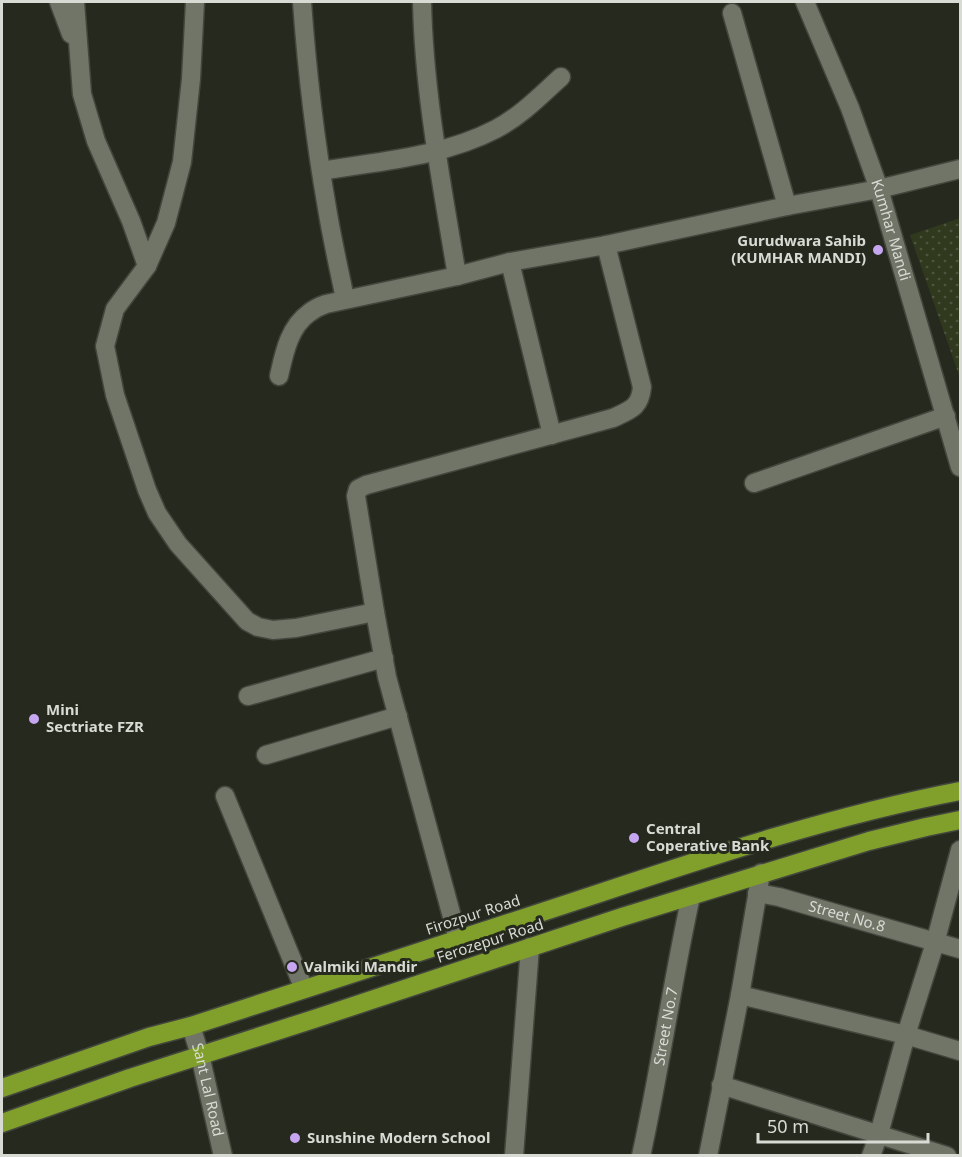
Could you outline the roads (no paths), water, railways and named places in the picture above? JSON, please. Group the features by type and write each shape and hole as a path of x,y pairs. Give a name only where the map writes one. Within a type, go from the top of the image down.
{"highway":[{"name":"Firozpur Road","path":"2,1088 149,1037 191,1026 674,868 854,815 960,791"},
{"name":"Ferozepur Road","path":"2,1122 130,1077 761,873 870,841 960,820"}],"street":[{"path":"59,2 78,54"},
{"path":"75,2 82,94 96,141 131,221 147,266"},
{"path":"195,2 191,79 182,162 166,223 147,266 115,309 105,346 116,395 147,490 157,513 172,537 248,621 258,627 273,630 296,628 375,612"},
{"path":"302,2 321,171 345,299"},
{"path":"422,2 430,115 457,276"},
{"name":"Kumhar Mandi","path":"805,2 850,108 879,189 960,467"},
{"path":"732,13 787,206"},
{"path":"321,171 436,152 471,140 498,128 528,107 561,76"},
{"path":"279,376 284,351 297,325 308,313 326,304 457,276 510,262 606,245 787,206 879,189 960,169"},
{"path":"458,939 384,658 356,496 358,489 366,485 613,418 633,408 641,398 642,387 606,245"},
{"path":"510,262 552,435"},
{"path":"754,483 946,416"},
{"path":"248,696 384,658"},
{"path":"266,755 398,716"},
{"path":"225,796 304,989"},
{"path":"871,1155 935,943 960,850"},
{"path":"708,1155 740,995 761,873"},
{"name":"Street No.8","path":"757,893 779,897 960,950"},
{"name":"Street No.7","path":"641,1155 691,896"},
{"path":"513,1155 530,947"},
{"path":"740,995 906,1035 960,1051"},
{"name":"Sant Lal Road","path":"191,1026 223,1155"},
{"path":"721,1085 947,1155"}],"place":[{"name":"Gurudwara Sahib (KUMHAR MANDI)","path":"878,250"},
{"name":"Mini Sectriate FZR","path":"34,719"},
{"name":"Central Coperative Bank","path":"634,838"},
{"name":"Valmiki Mandir","path":"292,967"},
{"name":"Sunshine Modern School","path":"295,1138"}]}
